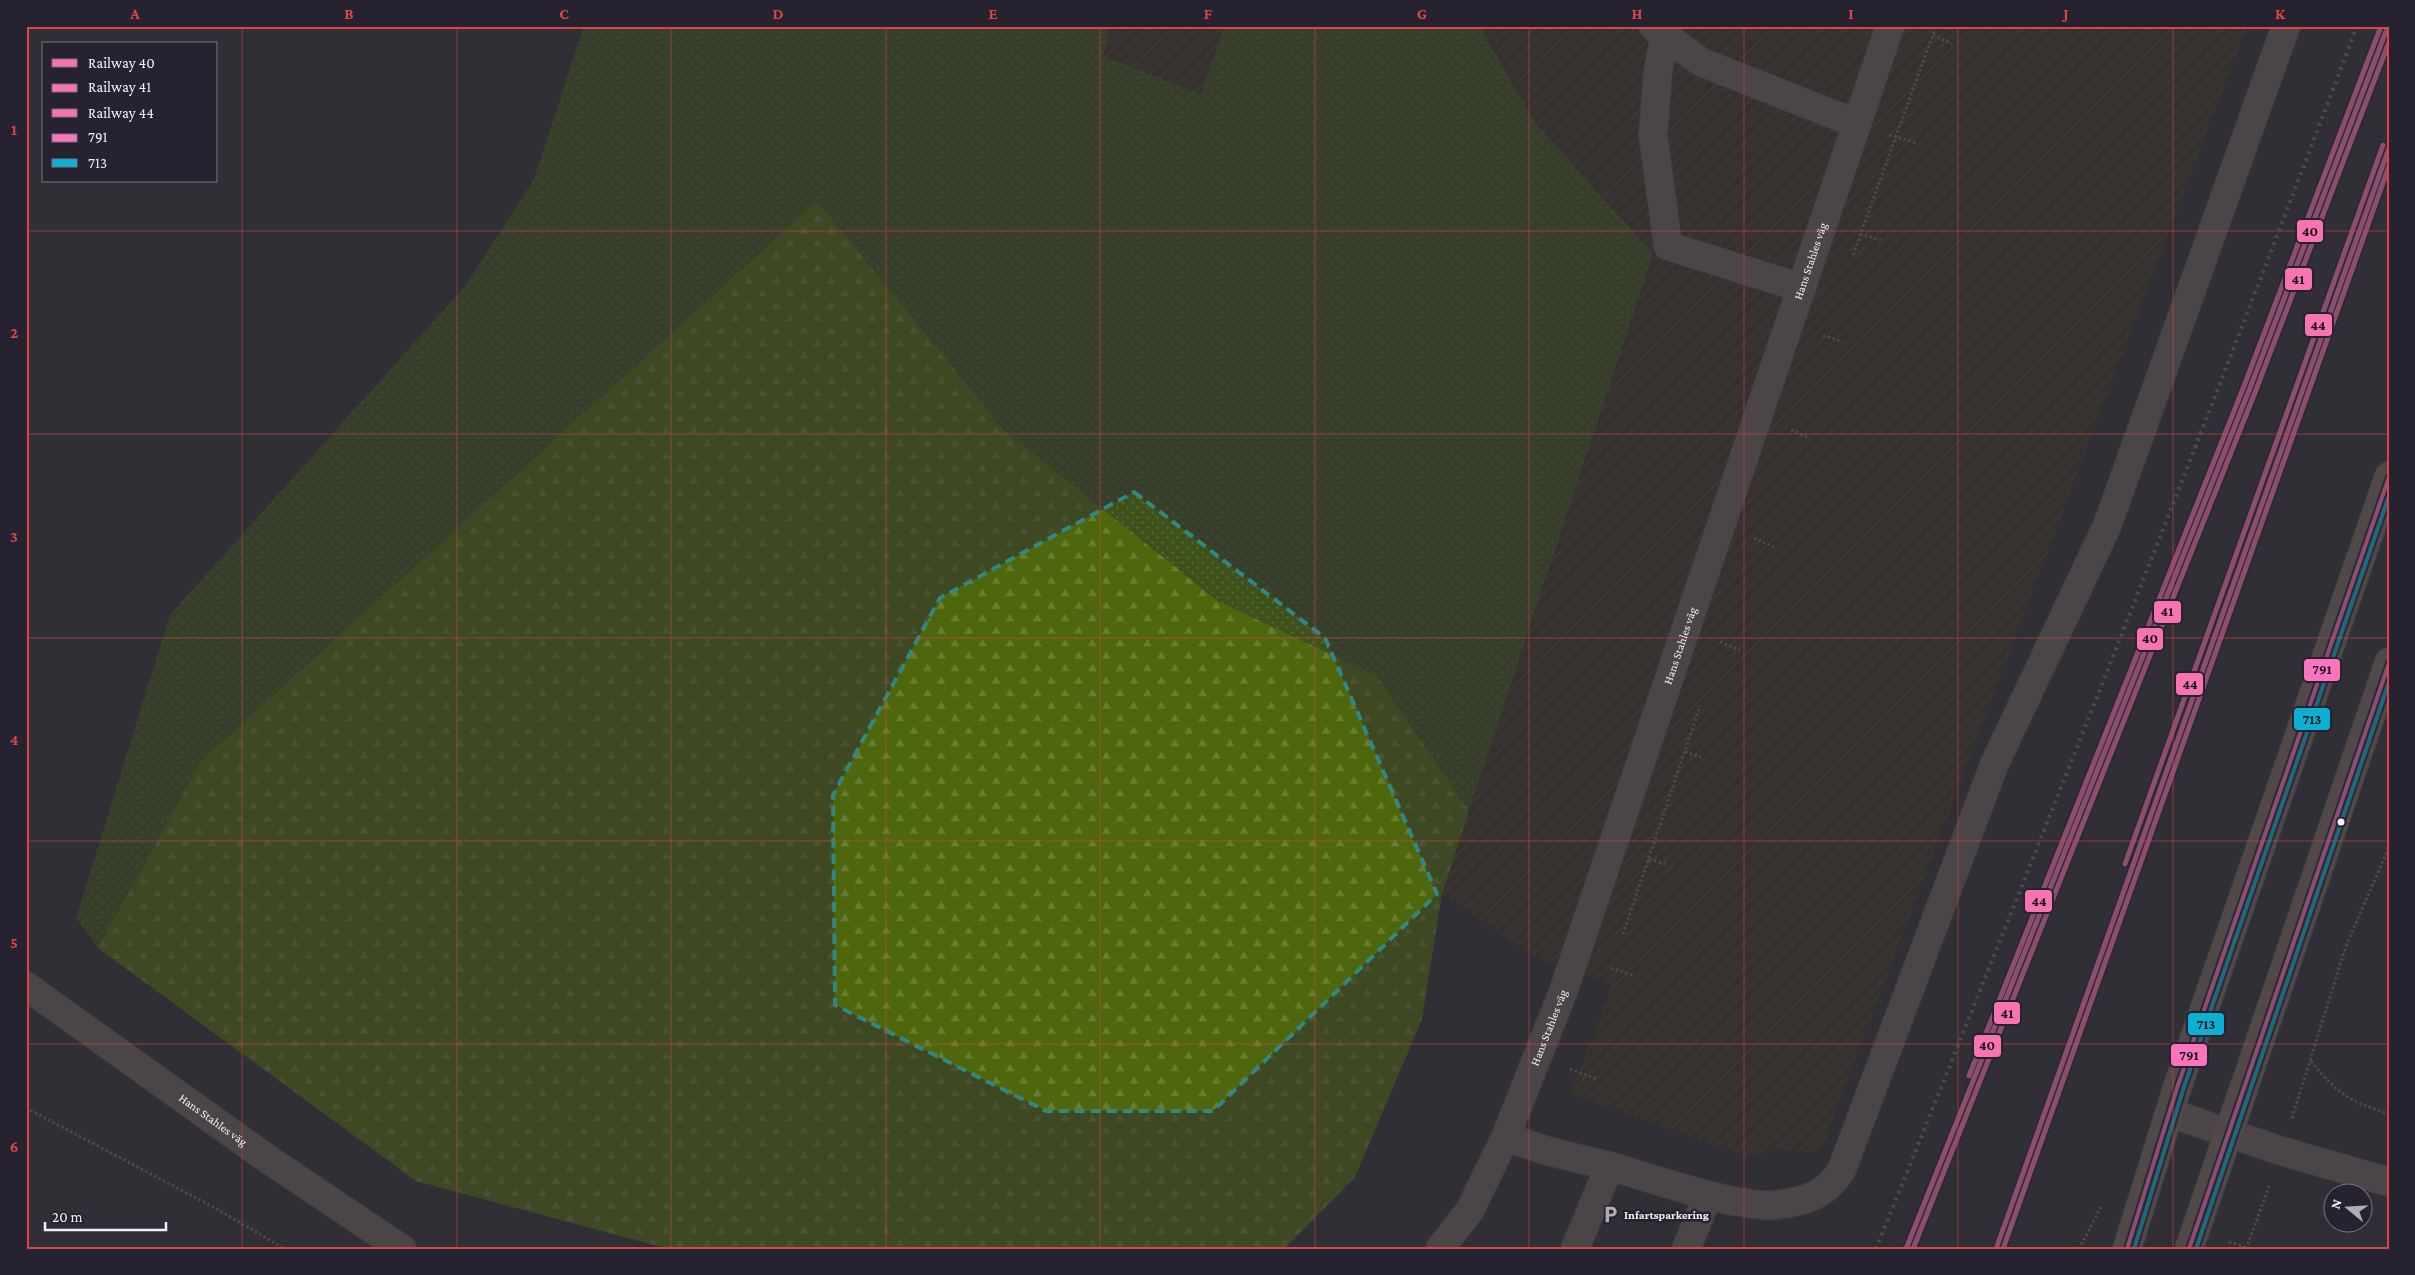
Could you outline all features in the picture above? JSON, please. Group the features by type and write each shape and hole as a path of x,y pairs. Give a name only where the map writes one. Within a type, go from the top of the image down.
{"main road":[{"path":"2127,1249 2170,1113 2315,683 2389,476"},
{"path":"2189,1249 2389,662"}],"street":[{"name":"Hans Stahles väg","path":"1440,1249 1470,1210 1506,1136 1563,992 1890,26"},
{"path":"1506,1136 1531,1147 1610,1167 1708,1196 1774,1206 1819,1194 1834,1183 1842,1169 1994,765 2107,526 2286,26"},
{"path":"1662,29 1701,62 1857,124"},
{"path":"1662,29 1653,135 1668,246 1802,288"},
{"name":"Hans Stahles väg","path":"26,986 262,1155 402,1249"},
{"path":"2170,1113 2281,1152 2389,1182"},
{"path":"1574,1249 1610,1167"},
{"path":"1686,1249 1708,1196"}],"path":[{"path":"1933,36 1952,44"},
{"path":"1860,234 1882,240"},
{"path":"1823,335 1843,342"},
{"path":"1790,430 1810,438"},
{"path":"1754,538 1774,547"},
{"path":"1720,642 1740,650"},
{"path":"1685,752 1701,756"},
{"path":"2246,1249 2281,1152 2346,946 2389,846"},
{"path":"1649,859 1668,865"},
{"path":"1611,968 1633,975"},
{"path":"2311,1060 2330,1084 2342,1095 2358,1104 2389,1114"},
{"path":"1568,1069 1597,1079"},
{"path":"26,1108 217,1209 285,1249"}],"highlighted area":[{"path":"1134,492 1325,638 1437,894 1213,1111 1046,1111 835,1005 833,795 940,598"}],"shaded area":[{"path":"1110,26 1224,26 1202,94 1102,56"},
{"path":"1479,26 2247,26 1820,1153 1778,1149 1749,1157 1571,1094 1612,985 1533,956 1442,894 1653,254 1536,124"}],"green space":[{"path":"584,26 1110,26 1103,56 1201,94 1224,26 1479,26 1536,124 1653,254 1469,811 1377,676 1218,601 1004,430 817,201 202,760 98,948 76,918 170,615 466,285 534,179"},
{"path":"817,201 1004,430 1218,601 1377,676 1469,811 1442,894 1422,1019 1355,1177 1284,1249 669,1249 416,1181 98,948 202,760"}],"railway":[{"path":"1876,1249 2120,639 2240,333 2357,26"}],"rail line":[{"name":"44","path":"1969,1076 2244,386 2381,26"},
{"name":"40","path":"1906,1249 2250,388 2388,26"},
{"name":"41","path":"1913,1249 2256,390 2389,42"},
{"name":"44","path":"2125,864 2383,145"},
{"name":"40","path":"1996,1249 2389,148"},
{"name":"41","path":"2003,1249 2389,166"}],"transit line":[{"name":"791","path":"2127,1249 2177,1088 2389,477"},
{"name":"713","path":"2134,1249 2183,1090 2389,496"},
{"name":"791","path":"2189,1249 2389,663"},
{"name":"713","path":"2196,1249 2389,682"}],"place":[{"name":"Infartsparkering","path":"1610,1215"}]}
